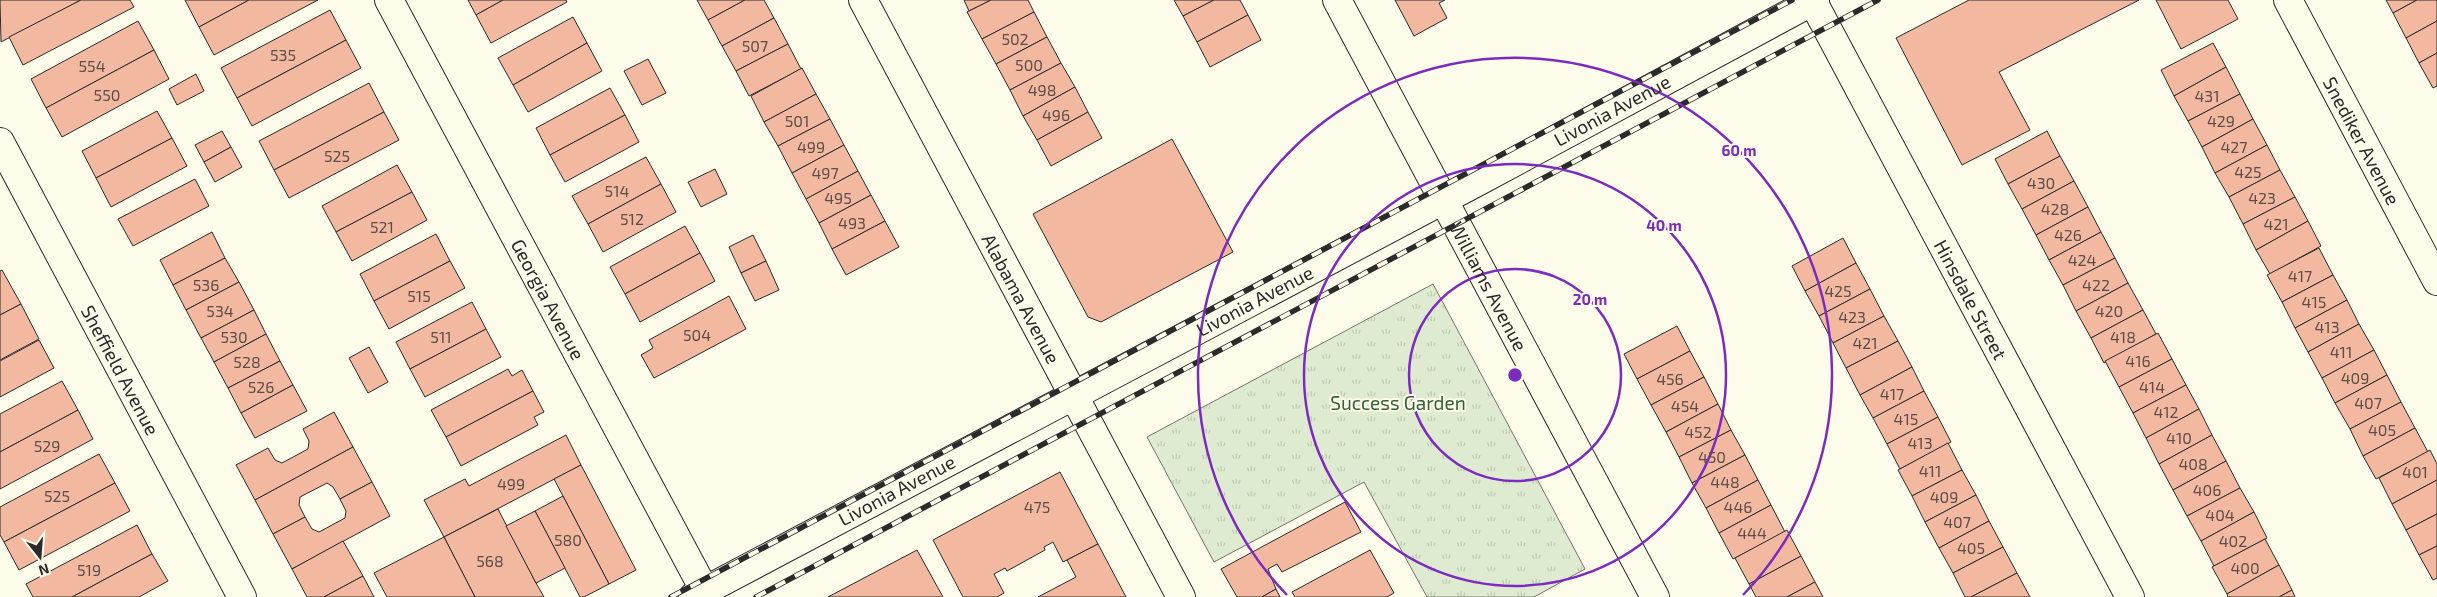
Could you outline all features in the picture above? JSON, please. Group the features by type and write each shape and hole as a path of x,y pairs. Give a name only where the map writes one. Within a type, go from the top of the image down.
{"street":[{"name":"Georgia Avenue","path":"389,0 702,595"},
{"name":"Alabama Avenue","path":"863,0 1181,597"},
{"name":"Williams Avenue","path":"1337,0 1655,597"},
{"name":"Livonia Avenue","path":"702,595 1073,395 1443,200 1813,0"},
{"name":"Hinsdale Street","path":"1813,0 2130,597"},
{"name":"Snediker Avenue","path":"2288,0 2437,281"},
{"name":"Sheffield Avenue","path":"0,142 242,597"}],"green space":[{"name":"Success Garden","path":"1433,284 1585,569 1534,597 1427,597 1364,482 1214,562 1147,437"}],"building":[{"path":"0,0 81,0 1,42"},
{"path":"81,0 130,0 134,7 23,65 9,37"},
{"path":"185,0 249,0 199,27"},
{"path":"249,0 318,0 214,55 199,27"},
{"path":"468,0 503,0 476,15"},
{"path":"503,0 566,0 567,2 491,43 476,15"},
{"path":"697,0 745,0 708,20"},
{"path":"745,0 764,0 774,18 722,46 708,20"},
{"path":"964,0 991,0 969,11"},
{"path":"991,0 1028,0 1034,12 982,39 967,12"},
{"path":"1174,0 1214,0 1183,16"},
{"path":"1214,0 1240,0 1248,15 1197,42 1183,16"},
{"path":"1395,0 1445,0 1439,3 1447,18 1414,36"},
{"path":"1969,0 2139,0 1999,72 2030,130 1962,165 1896,38"},
{"path":"2156,0 2228,0 2238,19 2181,49"},
{"path":"2386,0 2417,0 2393,13"},
{"path":"2417,0 2437,0 2437,21 2406,38 2393,13"},
{"path":"330,10 346,40 237,98 221,68"},
{"path":"1034,12 1047,37 996,64 982,39"},
{"path":"1248,15 1261,40 1210,67 1197,42"},
{"path":"573,17 587,43 513,85 498,58"},
{"path":"774,18 788,44 736,71 722,46"},
{"path":"138,21 154,50 46,108 31,79"},
{"path":"2437,21 2437,53 2419,63 2406,38"},
{"path":"1047,37 1061,63 1010,90 996,64"},
{"path":"346,40 361,68 252,126 237,98"},
{"path":"587,43 602,71 528,112 513,85"},
{"path":"2213,43 2226,67 2174,96 2161,70"},
{"path":"788,44 801,69 749,96 736,71"},
{"path":"154,50 169,79 62,137 46,108"},
{"path":"2437,53 2437,86 2433,88 2419,63"},
{"path":"648,59 666,93 642,105 624,71"},
{"path":"1061,63 1075,87 1023,116 1010,90"},
{"path":"2226,67 2240,94 2188,121 2174,96"},
{"path":"802,68 816,94 764,122 751,96"},
{"path":"196,74 204,91 177,105 169,89"},
{"path":"369,83 384,112 274,170 259,141"},
{"path":"1075,87 1088,112 1037,140 1023,116"},
{"path":"610,88 625,115 550,155 536,128"},
{"path":"816,94 830,119 778,146 764,122"},
{"path":"2240,94 2253,119 2202,147 2188,121"},
{"path":"157,111 172,138 96,178 82,151"},
{"path":"384,112 399,140 289,198 274,170"},
{"path":"1088,112 1102,138 1051,166 1037,140"},
{"path":"625,115 639,142 565,182 550,155"},
{"path":"830,119 844,145 792,173 778,146"},
{"path":"2253,119 2267,145 2215,173 2202,147"},
{"path":"222,131 231,147 204,162 195,145"},
{"path":"2047,131 2060,156 2008,184 1995,159"},
{"path":"172,138 187,166 111,207 96,178"},
{"path":"1172,139 1233,252 1101,322 1088,317 1033,214"},
{"path":"844,145 858,171 806,199 792,173"},
{"path":"2267,145 2280,170 2229,197 2215,173"},
{"path":"231,147 242,167 215,182 204,162"},
{"path":"2060,156 2074,181 2022,209 2008,184"},
{"path":"646,157 661,184 588,224 572,196"},
{"path":"397,165 412,192 336,232 322,206"},
{"path":"715,169 727,194 701,207 688,182"},
{"path":"2280,170 2295,197 2243,224 2229,197"},
{"path":"858,171 871,195 819,223 806,199"},
{"path":"195,179 209,206 133,246 118,219"},
{"path":"2074,181 2088,207 2036,235 2022,209"},
{"path":"661,184 676,212 603,252 588,224"},
{"path":"412,192 427,220 352,261 336,232"},
{"path":"871,195 885,221 832,249 819,223"},
{"path":"2295,197 2308,221 2256,250 2243,224"},
{"path":"2088,207 2101,232 2049,260 2036,235"},
{"path":"885,221 899,247 846,275 832,249"},
{"path":"2308,221 2321,246 2270,274 2256,250"},
{"path":"685,226 700,253 625,294 610,267"},
{"path":"212,232 225,258 173,285 160,260"},
{"path":"2101,232 2115,258 2063,285 2049,260"},
{"path":"436,234 450,261 374,301 360,274"},
{"path":"753,235 766,261 741,273 729,247"},
{"path":"1843,238 1856,263 1805,291 1792,266"},
{"path":"2319,248 2333,275 2282,302 2267,275"},
{"path":"700,253 715,281 640,322 625,294"},
{"path":"225,258 239,282 186,310 173,285"},
{"path":"2115,258 2128,283 2076,311 2063,285"},
{"path":"450,261 465,288 389,329 374,301"},
{"path":"766,261 779,290 755,301 741,273"},
{"path":"1856,263 1870,289 1819,316 1805,291"},
{"path":"2,270 21,304 0,315 0,271"},
{"path":"2333,275 2347,300 2295,328 2282,302"},
{"path":"239,282 254,310 201,338 186,310"},
{"path":"2128,283 2143,310 2091,338 2076,311"},
{"path":"1870,289 1884,316 1833,343 1819,316"},
{"path":"729,296 746,329 654,378 641,355 653,348 649,340"},
{"path":"2347,300 2359,324 2308,352 2295,328"},
{"path":"472,302 486,329 410,369 396,342"},
{"path":"21,304 39,339 0,360 0,315"},
{"path":"254,310 266,334 214,362 201,338"},
{"path":"2143,310 2156,334 2104,363 2091,338"},
{"path":"1884,316 1898,341 1846,368 1833,343"},
{"path":"2359,324 2374,350 2322,378 2308,352"},
{"path":"1677,326 1690,351 1637,379 1624,354"},
{"path":"486,329 501,357 425,397 410,369"},
{"path":"2158,333 2172,359 2119,387 2105,361"},
{"path":"266,334 280,361 228,388 214,362"},
{"path":"39,340 54,368 0,397 0,361"},
{"path":"1898,341 1912,367 1860,395 1846,368"},
{"path":"369,347 388,382 368,393 349,358"},
{"path":"2374,350 2387,375 2335,403 2322,378"},
{"path":"1690,351 1704,377 1651,405 1637,379"},
{"path":"2172,359 2186,385 2133,413 2119,387"},
{"path":"280,361 293,385 241,413 228,388"},
{"path":"1912,367 1924,391 1873,418 1860,395"},
{"path":"508,369 512,376 522,370 533,391 446,437 431,410"},
{"path":"2387,375 2401,402 2350,429 2335,403"},
{"path":"1704,377 1718,404 1666,432 1651,405"},
{"path":"62,381 78,410 0,452 0,414"},
{"path":"293,385 307,411 255,438 241,413"},
{"path":"2186,385 2199,409 2146,438 2133,413"},
{"path":"533,391 544,412 534,417 538,425 461,466 446,437"},
{"path":"1924,391 1938,417 1887,444 1873,418"},
{"path":"2401,402 2415,428 2363,456 2350,429"},
{"path":"1718,404 1731,430 1679,457 1666,432"},
{"path":"2199,409 2212,435 2159,464 2146,438"},
{"path":"78,410 93,439 0,489 0,452"},
{"path":"334,412 353,447 255,500 236,465 268,448 275,460 282,463 308,449 309,441 303,429"},
{"path":"1938,417 1951,442 1900,469 1887,444"},
{"path":"2415,428 2428,452 2376,479 2363,456"},
{"path":"1731,430 1745,455 1692,483 1679,457"},
{"path":"566,435 581,465 444,537 424,500 465,479 469,486"},
{"path":"2212,435 2226,461 2173,490 2159,464"},
{"path":"1948,443 1962,470 1912,496 1898,470"},
{"path":"353,447 372,482 340,499 333,487 327,483 300,497 299,505 305,517 273,534 255,500"},
{"path":"2430,450 2437,464 2437,480 2392,504 2379,478"},
{"path":"99,454 115,483 4,542 0,535 0,507"},
{"path":"1745,455 1758,480 1706,508 1692,483"},
{"path":"2226,461 2240,488 2187,516 2173,490"},
{"path":"581,465 636,570 609,584 554,479"},
{"path":"1962,470 1976,495 1925,522 1912,496"},
{"path":"1060,472 1098,544 1063,562 1053,542 1044,547 1045,550 1007,571 1005,568 994,574 1004,593 997,597 963,597 933,540"},
{"path":"1758,480 1771,505 1719,533 1706,508"},
{"path":"2437,480 2437,514 2406,530 2392,504"},
{"path":"372,482 390,516 292,569 273,534 305,517 312,529 319,532 345,518 346,511 340,499"},
{"path":"115,483 130,511 19,570 4,542"},
{"path":"2240,488 2254,512 2201,541 2187,516"},
{"path":"1976,495 1989,521 1939,548 1925,522"},
{"path":"563,496 609,584 584,597 580,597 535,511"},
{"path":"1345,502 1361,532 1282,572 1277,564 1268,569 1276,589 1262,597 1237,597 1221,569"},
{"path":"1771,505 1785,532 1733,559 1719,533"},
{"path":"498,509 544,597 475,597 444,537"},
{"path":"535,511 565,568 536,583 506,526"},
{"path":"2254,512 2267,538 2214,566 2201,541"},
{"path":"2437,514 2437,546 2419,555 2406,530"},
{"path":"1989,521 2003,547 1953,573 1939,548"},
{"path":"137,525 152,554 72,597 33,597 26,584"},
{"path":"1787,530 1801,556 1749,584 1735,558"},
{"path":"444,537 475,597 387,597 374,573"},
{"path":"2265,539 2279,565 2227,594 2212,567"},
{"path":"343,541 363,576 324,597 307,597 292,569"},
{"path":"1098,544 1126,597 1038,597 1076,577 1067,560"},
{"path":"2437,546 2437,578 2433,580 2419,555"},
{"path":"2003,547 2017,573 1971,597 1965,597 1953,573"},
{"path":"917,550 943,597 828,597"},
{"path":"1370,550 1394,593 1387,597 1295,597 1292,592"},
{"path":"152,554 168,581 139,597 72,597"},
{"path":"1801,556 1815,582 1787,597 1756,597 1749,584"},
{"path":"2279,565 2292,590 2279,597 2228,597 2227,594"},
{"path":"2017,573 2030,597 1971,597"},
{"path":"363,576 374,597 324,597"},
{"path":"1815,582 1823,597 1787,597"},
{"path":"1276,589 1280,597 1262,597"},
{"path":"2292,590 2295,597 2279,597"}],"railway":[{"path":"671,597 1792,0"},
{"path":"756,597 1878,0"}]}
